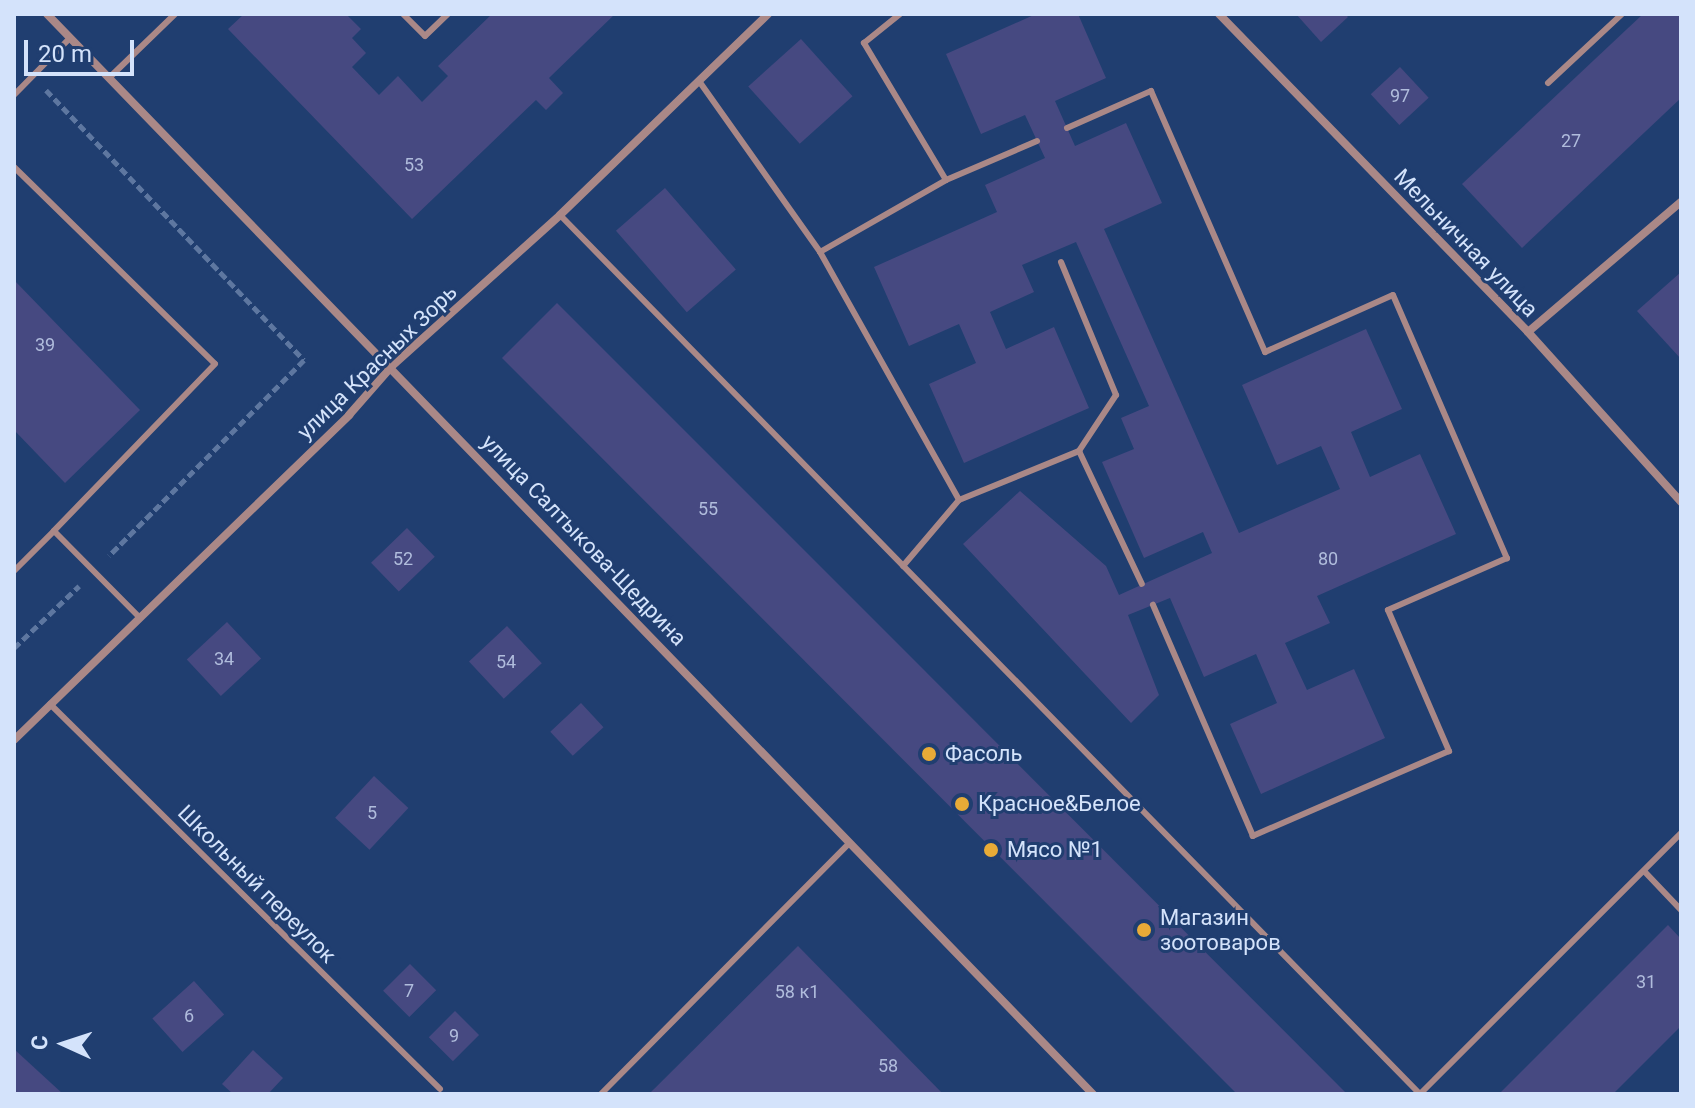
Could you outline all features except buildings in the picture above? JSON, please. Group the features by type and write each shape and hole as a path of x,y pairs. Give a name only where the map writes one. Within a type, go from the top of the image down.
{"street":[{"name":"улица Салтыкова-Щедрина","path":"47,14 392,366 1093,1094"},
{"name":"улица Красных Зорь","path":"14,740 349,415 392,366 560,215 768,14"},
{"name":"Мельничная улица","path":"1219,14 1528,332 1681,502"},
{"path":"1528,332 1681,202"}],"lane":[{"path":"109,78 175,14"},
{"path":"403,14 425,36 448,14"},
{"path":"900,14 864,43 946,180"},
{"path":"1548,83 1622,14"},
{"path":"14,95 70,38"},
{"path":"699,81 820,252 959,500"},
{"path":"1067,128 1151,91 1265,352 1393,295 1507,558 1388,610 1449,751 1253,836 1153,605"},
{"path":"820,252 946,180 1037,141"},
{"path":"14,167 215,364 14,571"},
{"path":"560,215 1420,1094 1681,833"},
{"path":"903,566 959,500 1079,451 1116,395 1061,262"},
{"path":"1079,451 1142,584"},
{"path":"54,531 139,617"},
{"name":"Школьный переулок","path":"50,704 440,1089"},
{"path":"601,1094 849,843"},
{"path":"1644,871 1681,910"}],"path":[{"path":"14,648 95,571 304,360 33,76"}],"place":[{"name":"Фасоль","path":"929,754"},
{"name":"Красное&Белое","path":"962,804"},
{"name":"Мясо №1","path":"991,850"},
{"name":"Магазин зоотоваров","path":"1144,930"}]}
